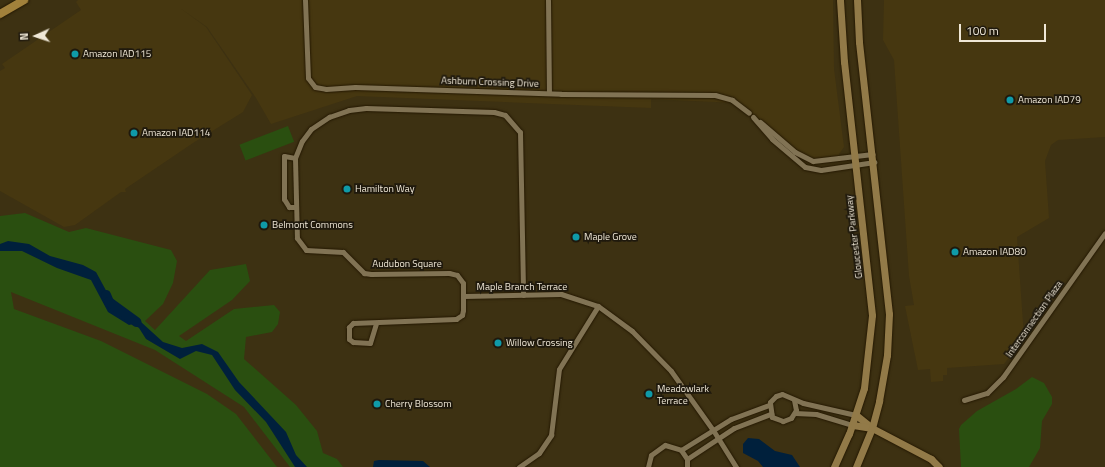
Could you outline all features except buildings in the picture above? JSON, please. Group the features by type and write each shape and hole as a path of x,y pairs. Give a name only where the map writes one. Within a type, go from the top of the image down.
{"main road":[{"path":"0,14 24,0"},
{"name":"Gloucester Parkway","path":"834,467 853,425 868,369 872,315 844,62 840,0"},
{"path":"856,0 858,42 874,162 889,320 884,375 872,428 856,467"},
{"path":"856,415 872,428 931,459 939,467"},
{"path":"853,425 872,428"}],"street":[{"name":"Ashburn Crossing Drive","path":"305,0 308,78 315,87 326,89 355,86 549,93 716,95 732,100 749,112"},
{"path":"548,0 549,93"},
{"path":"296,207 289,207 284,199 284,156 295,158 302,141 316,124 329,117 362,108 500,113 511,120 520,132 523,295"},
{"path":"872,154 820,162 807,159 753,117 772,140 805,167 821,170 874,162"},
{"name":"Audubon Square","path":"295,158 297,238 306,250 344,252 364,273 449,273 460,278 464,296 462,315 450,321 353,323 349,327 349,339 353,342 370,343 376,323"},
{"name":"Interconnection Plaza","path":"964,400 987,393 1003,377 1105,233"},
{"name":"Maple Branch Terrace","path":"464,296 560,294 598,306 632,331 671,371 713,430 736,467"},
{"path":"519,467 539,453 551,435 559,369 598,306"},
{"path":"681,450 747,411 769,405 779,395 789,396 794,400 856,415"},
{"path":"769,405 771,414 783,421 789,420 795,413 794,400"},
{"path":"795,413 816,414 853,425"},
{"path":"687,459 718,438 745,423 771,414"},
{"path":"648,467 651,455 660,447 671,445 681,450 687,459 688,467"}],"shaded area":[{"path":"78,0 833,0 834,69 844,147 839,154 840,161 810,162 793,153 737,103 651,99 651,108 357,96 271,124 256,98 207,27 180,8 206,27 252,95 243,112 193,143 125,189 126,192 121,192 75,225 64,227 0,191 0,71 5,68 2,64 81,10 76,2"},
{"path":"884,0 1105,0 1105,137 1058,140 1051,145 1045,161 1049,218 1017,237 1024,337 1004,364 947,368 947,375 943,375 943,381 931,382 930,369 918,370 905,306 914,305 909,276 894,60 883,40"}],"green space":[{"path":"288,126 294,142 246,161 239,145"},
{"path":"25,213 69,232 86,228 171,250 177,261 173,283 163,304 145,321 155,330 210,270 246,264 250,281 232,300 179,336 186,341 234,309 274,305 280,312 278,324 272,332 246,337 244,359 296,405 317,431 323,453 337,459 343,467 290,467 244,407 155,350 11,292 14,309 101,341 207,394 236,414 277,467 0,467 0,216"},
{"path":"1032,377 1044,383 1052,397 1052,404 1042,421 1040,448 1029,467 961,467 959,429 961,425 977,411 1016,389"}],"water":[{"path":"8,241 29,244 50,256 83,265 96,272 115,307 141,322 163,342 182,348 202,344 218,352 239,382 286,432 296,455 307,467 295,467 266,422 235,390 212,355 196,351 180,359 146,339 139,328 133,324 129,325 108,312 91,280 57,268 22,251 0,251 0,244"},
{"path":"748,438 759,439 775,451 792,455 800,467 763,467 758,461 743,453 743,444"},
{"path":"374,461 423,461 430,467 373,467"}],"waterway":[{"path":"106,295 109,302 137,322"}],"place":[{"name":"Amazon IAD115","path":"75,54"},
{"name":"Amazon IAD79","path":"1010,100"},
{"name":"Amazon IAD114","path":"134,133"},
{"name":"Hamilton Way","path":"347,189"},
{"name":"Belmont Commons","path":"264,225"},
{"name":"Maple Grove","path":"576,237"},
{"name":"Amazon IAD80","path":"955,252"},
{"name":"Willow Crossing","path":"498,343"},
{"name":"Meadowlark Terrace","path":"649,394"},
{"name":"Cherry Blossom","path":"377,404"}]}
